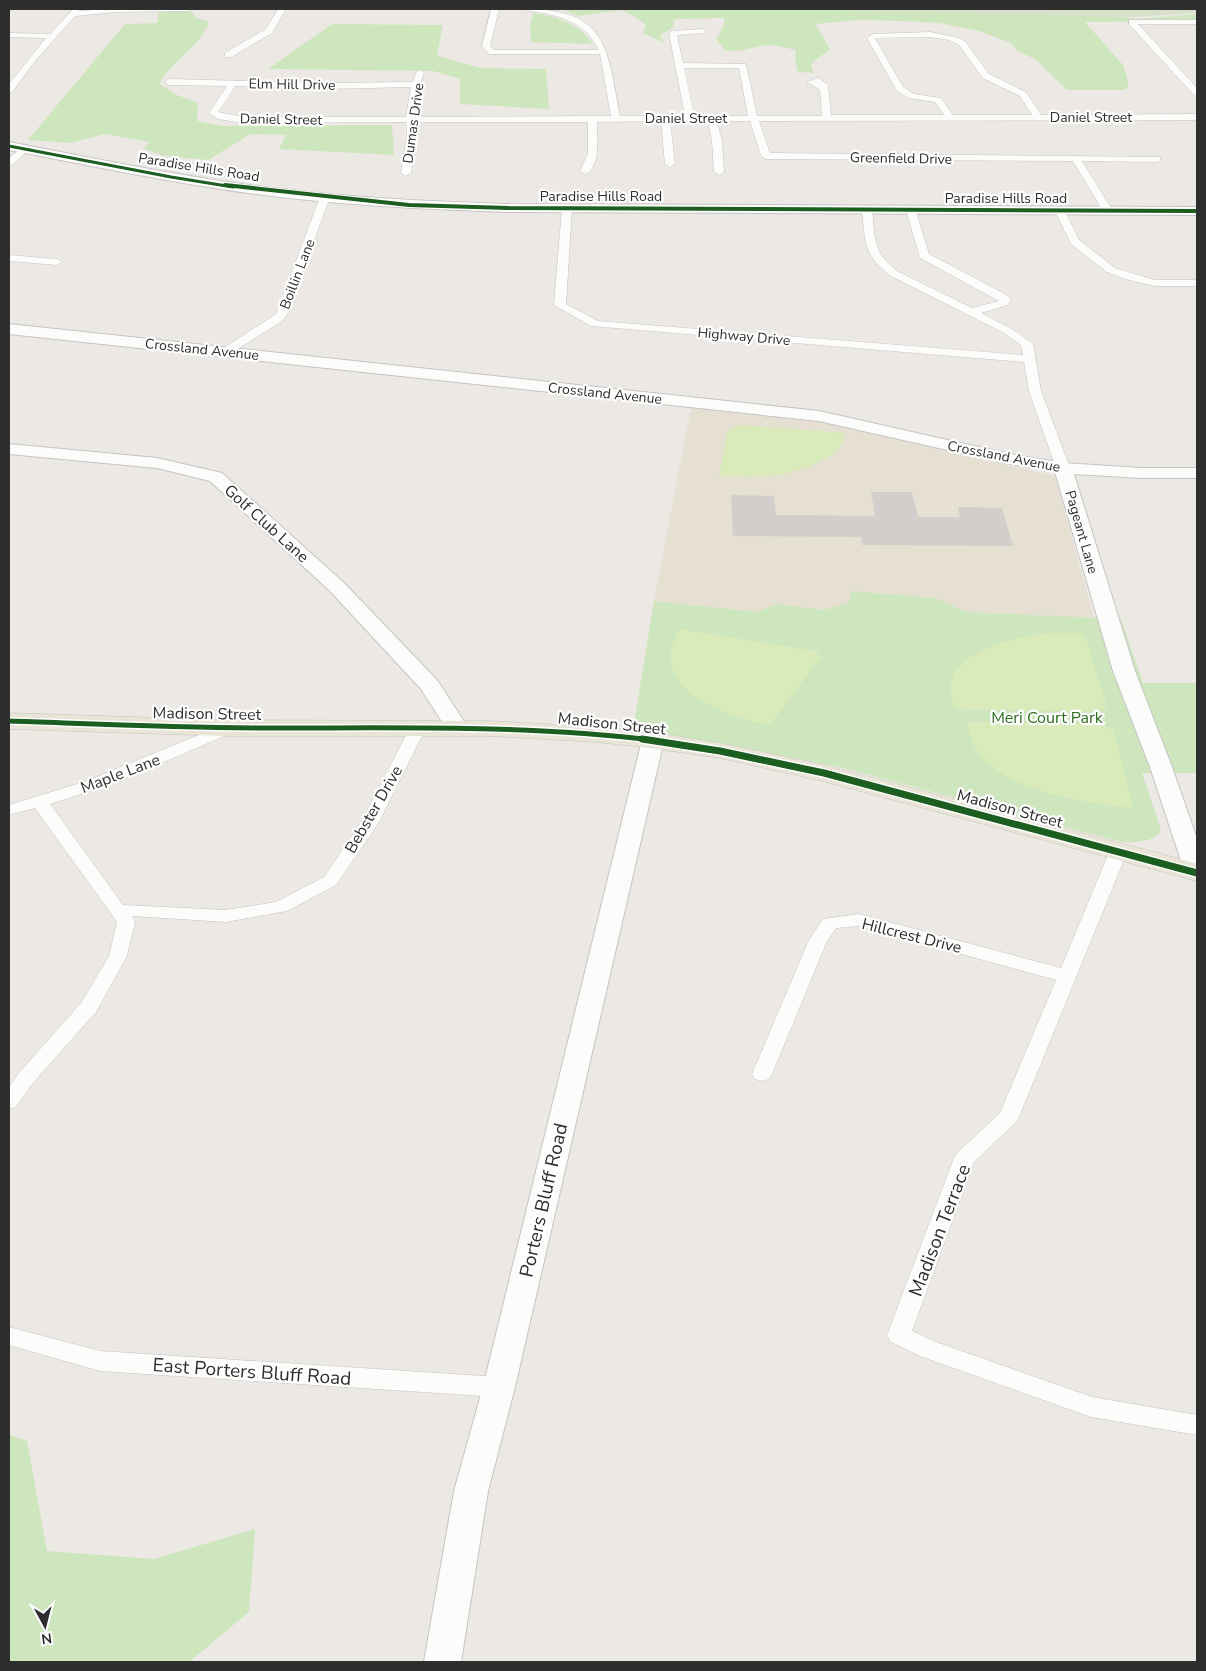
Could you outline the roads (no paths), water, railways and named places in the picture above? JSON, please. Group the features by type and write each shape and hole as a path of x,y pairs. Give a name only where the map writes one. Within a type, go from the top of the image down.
{"main road":[{"name":"Madison Street","path":"9,721 229,728 456,726 531,729 653,740 771,761 822,773 1119,850 1197,873"}],"street":[{"path":"9,90 52,36 75,11 189,9"},
{"path":"228,55 269,31 282,9"},
{"path":"495,9 486,46 492,52 603,52"},
{"path":"529,9 540,9 563,16 584,26 595,37 603,52 616,118"},
{"path":"1197,22 1132,22 1197,93"},
{"path":"690,118 673,33 702,31"},
{"path":"9,35 52,36"},
{"path":"952,118 938,100 912,96 900,89 871,38 873,36 935,36 956,39 962,43 986,76 1022,94 1038,117"},
{"path":"680,65 741,65 743,67 753,118"},
{"name":"Dumas Drive","path":"406,173 412,135 410,120 416,84 420,73"},
{"name":"Elm Hill Drive","path":"169,82 328,86 416,84"},
{"name":"Daniel Street","path":"233,84 213,113 221,117 244,120 1197,117"},
{"path":"824,89 827,118"},
{"path":"665,118 670,164"},
{"path":"712,118 717,141 719,172"},
{"name":"Greenfield Drive","path":"753,118 766,156 1157,159"},
{"path":"585,171 593,153 592,119"},
{"name":"Paradise Hills Road","path":"9,146 201,182 409,205 567,208 1197,212"},
{"path":"9,163 24,149"},
{"path":"1076,159 1108,212"},
{"name":"Boillin Lane","path":"225,352 277,320 281,315 325,197"},
{"name":"Highway Drive","path":"567,208 560,305 595,324 1029,359"},
{"name":"Pageant Lane","path":"867,210 873,252 880,263 895,274 972,312 1026,342 1029,350 1035,391 1064,468 1124,671 1161,767 1197,873"},
{"path":"911,210 924,256 1002,296 1005,300 999,306 972,312"},
{"path":"1060,211 1075,242 1111,270 1128,277 1154,283 1197,283"},
{"path":"9,258 57,262"},
{"name":"Crossland Avenue","path":"9,329 819,416 997,456 1064,468 1116,472 1197,473"},
{"name":"Golf Club Lane","path":"9,449 158,463 216,477 336,587 429,685 456,726"},
{"name":"Bebster Drive","path":"117,910 226,916 281,907 330,880 369,824 419,726"},
{"name":"Maple Lane","path":"9,810 40,803 142,766 229,728"},
{"name":"Porters Bluff Road","path":"442,1662 470,1491 499,1387 653,740"},
{"path":"9,1102 25,1078 89,1007 118,956 126,922 40,803"},
{"name":"Madison Terrace","path":"1119,850 1009,1117 965,1158 899,1335 928,1349 1091,1407 1197,1425"},
{"name":"Hillcrest Drive","path":"762,1074 818,940 830,923 859,920 1066,976"},
{"name":"East Porters Bluff Road","path":"9,1336 100,1362 499,1387"}],"park label":[{"name":"Meri Court Park","path":"1047,717"}]}
